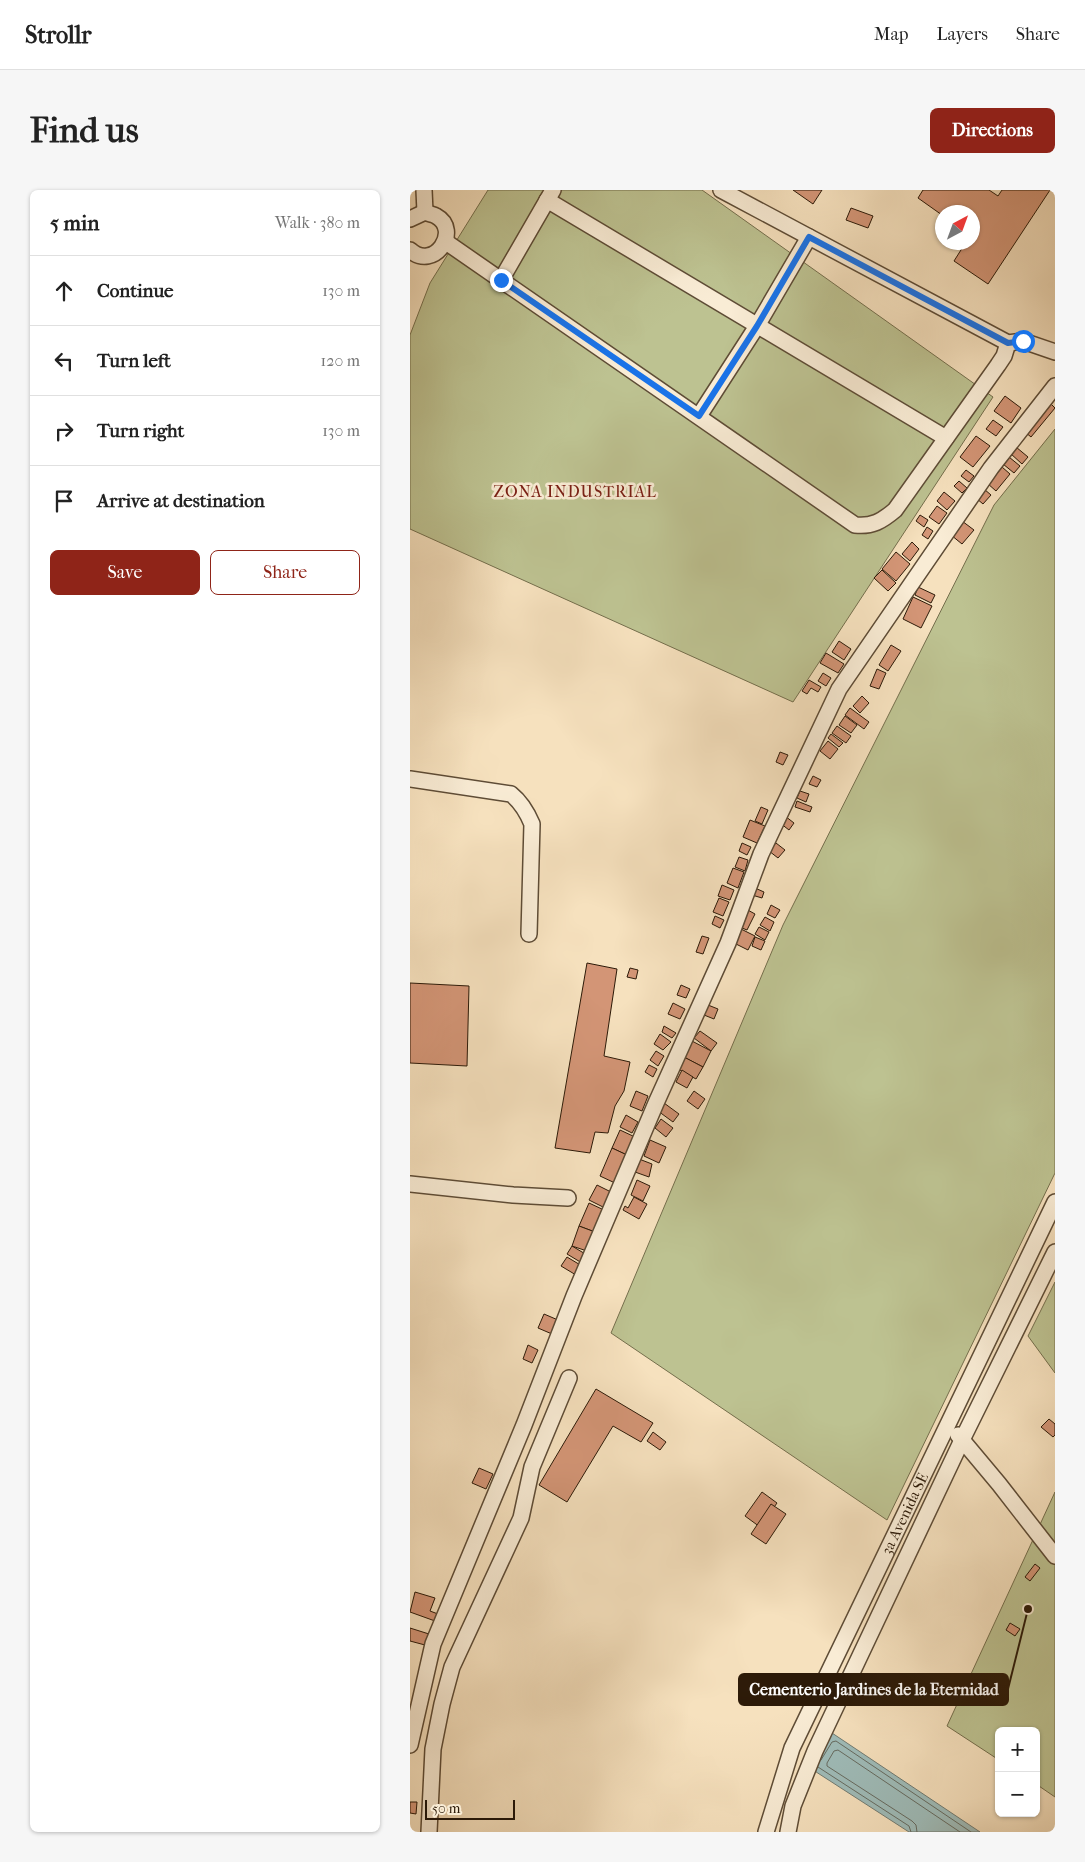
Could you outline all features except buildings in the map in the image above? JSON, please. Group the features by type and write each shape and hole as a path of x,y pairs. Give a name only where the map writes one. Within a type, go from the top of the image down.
{"street":[{"path":"424,190 424,212"},
{"path":"721,190 1008,343 1023,341 1055,352"},
{"path":"501,280 550,195 757,326 946,438"},
{"path":"410,219 424,212 438,217 446,228 446,242 438,253 425,257 412,253 410,250"},
{"path":"699,416 757,326 809,237"},
{"path":"446,242 856,525 876,524 894,510 998,365 1004,356 1008,343"},
{"path":"410,1745 434,1644 524,1425 574,1296 656,1103 728,943 761,854 839,689 991,468 1055,386"},
{"path":"410,779 511,794 525,809 532,824 529,934"},
{"path":"410,1184 513,1195 568,1198"},
{"name":"3a Avenida SE","path":"766,1832 792,1748 1055,1202"},
{"path":"788,1832 793,1806 815,1751 962,1440 1055,1252"},
{"path":"429,1832 433,1749 452,1667 521,1518 532,1467 569,1378"},
{"path":"948,1424 999,1484 1055,1556"}],"green space":[{"path":"488,190 702,190 993,397 793,702 410,529 410,335 430,283"},
{"path":"1055,429 1055,1173 887,1520 611,1333 783,925 994,505"},
{"path":"1055,1282 1055,1373 1028,1336"},
{"path":"1055,1492 1055,1797 1040,1787 1040,1727 995,1727 995,1757 947,1726"}],"water":[{"path":"832,1733 980,1832 909,1832 810,1768"}],"place":[{"name":"Cementerio Jardines de la Eternidad","path":"1028,1609"}],"district":[{"name":"ZONA INDUSTRIAL","path":"575,491"}],"route":[{"path":"501,280 699,416 757,326 809,237 1008,343 1023,341"}]}
